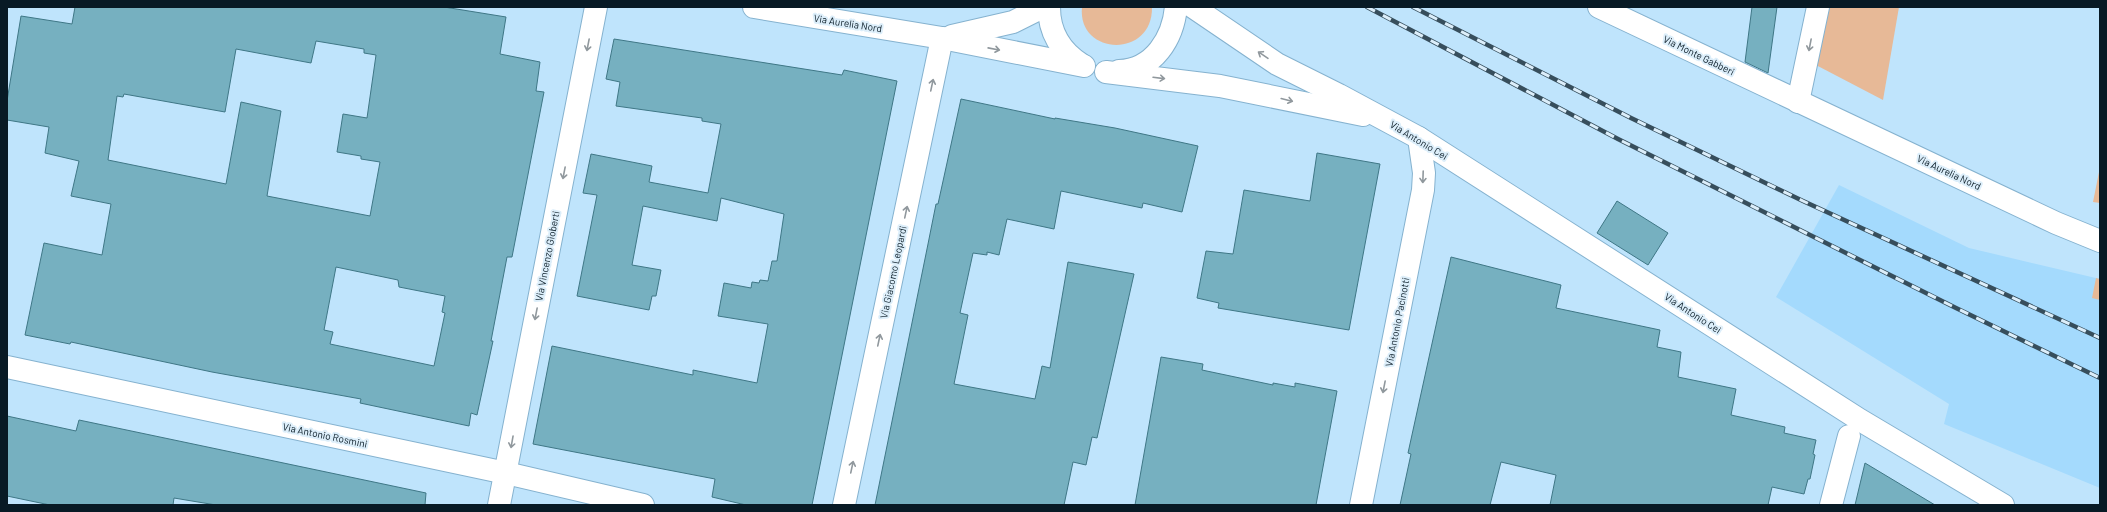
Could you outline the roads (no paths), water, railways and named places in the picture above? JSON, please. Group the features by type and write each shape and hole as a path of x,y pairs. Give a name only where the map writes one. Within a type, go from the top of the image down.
{"street":[{"name":"Via Vincenzo Gioberti","path":"498,505 506,473 596,7"},
{"name":"Via Aurelia Nord","path":"754,7 942,38 1084,66 1106,72"},
{"name":"Via Aurelia Nord","path":"942,38 1013,22 1043,7"},
{"path":"1049,7 1050,22 1057,41 1064,51 1084,66"},
{"path":"1106,72 1124,71 1141,66 1155,56 1166,42 1173,25 1176,7"},
{"name":"Via Antonio Cei","path":"1193,7 1276,64 1419,138 1856,417 2003,505"},
{"name":"Via Monte Gabberi","path":"1599,7 1798,102"},
{"path":"1798,102 1818,7"},
{"name":"Via Giacomo Leopardi","path":"844,505 942,38"},
{"name":"Via Antonio Cei","path":"1106,72 1220,86 1384,119"},
{"name":"Via Aurelia Nord","path":"1798,102 2056,223 2100,241"},
{"name":"Via Antonio Pacinotti","path":"1361,505 1423,190 1424,173 1419,138"},
{"name":"Via Antonio Rosmini","path":"7,366 506,473 643,505"},
{"path":"1831,505 1849,436"}],"railway":[{"path":"1367,7 1618,139 1956,308 2100,378"},
{"path":"1413,7 1631,118 1803,201 2100,338"}]}
